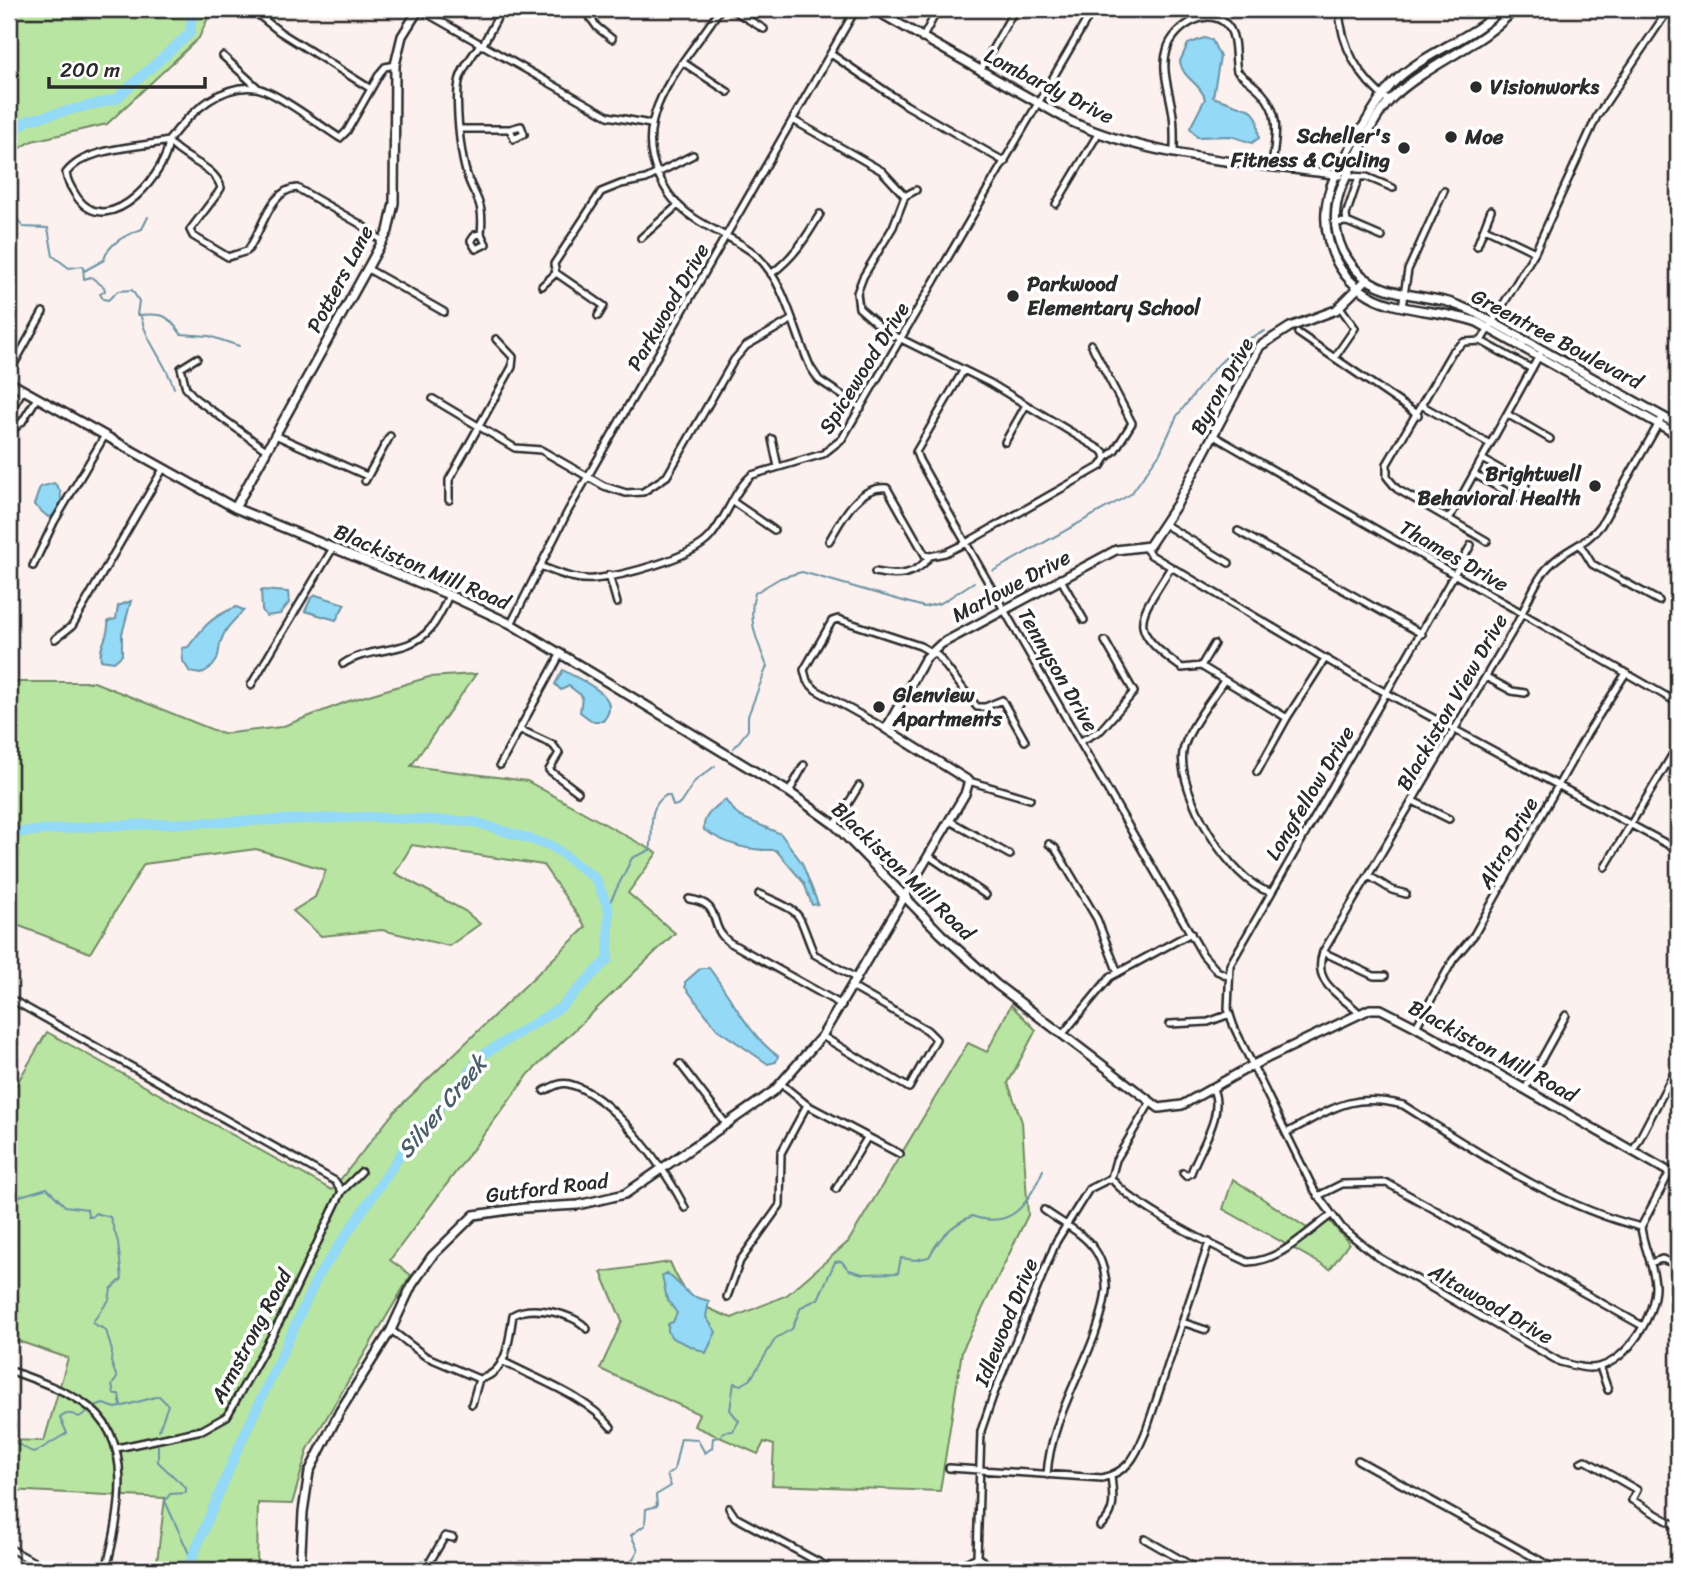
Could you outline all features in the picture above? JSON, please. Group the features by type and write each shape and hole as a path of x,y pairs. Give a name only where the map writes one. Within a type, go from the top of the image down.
{"main road":[{"name":"Potters Lane","path":"234,508 383,242 394,203 396,65 402,36 419,9"},
{"name":"Lombardy Drive","path":"873,9 922,39 1098,134 1174,152 1347,176"},
{"path":"1386,98 1416,66 1483,26 1502,9"},
{"path":"1386,98 1468,48 1515,9"},
{"name":"Greentree Boulevard","path":"1386,98 1336,174 1327,198 1326,232 1338,265 1358,288 1375,299 1457,315 1492,326 1543,348 1678,425"},
{"name":"Greentree Boulevard","path":"1386,98 1336,201 1337,238 1346,257 1366,280 1378,288 1403,296 1445,301 1678,435"},
{"name":"Byron Drive","path":"1145,548 1164,524 1214,436 1260,346 1290,327 1322,317 1340,307 1366,280"},
{"name":"Blackiston Mill Road","path":"9,382 234,508 449,595 511,624 789,792 835,825 904,897 996,984 1159,1108 1174,1108 1252,1065 1359,1013 1380,1009 1678,1177"},
{"path":"1619,401 1624,394"},
{"name":"Marlowe Drive","path":"886,729 931,653 942,644 1004,608 1116,550 1145,548"},
{"path":"886,729 969,781 950,821 904,897"},
{"name":"Gutford Road","path":"300,1570 303,1511 309,1472 340,1411 391,1330 412,1285 432,1256 474,1215 612,1199 640,1186 755,1106 780,1083 822,1036 904,897"}],"street":[{"path":"251,9 280,33 371,89"},
{"path":"419,9 608,116 650,124"},
{"path":"481,234 482,206 465,170 459,80 502,9"},
{"path":"584,9 597,27 612,39"},
{"path":"720,9 658,101 650,124 648,142 658,173 668,194 678,205 758,257 771,274 811,368 819,380 861,408"},
{"path":"731,9 764,29"},
{"name":"Parkwood Drive","path":"511,624 588,476 856,9"},
{"path":"922,39 938,9"},
{"path":"980,71 1015,9"},
{"name":"Spicewood Drive","path":"541,567 572,577 594,579 696,549 710,537 743,483 752,475 833,449 901,341 1093,9"},
{"path":"1339,9 1347,47 1358,71 1386,98"},
{"path":"1481,341 1535,252 1597,116 1670,9"},
{"path":"1174,152 1172,108 1165,65 1167,48 1177,31 1189,22 1216,18 1228,26 1234,38 1237,71 1261,91 1273,108 1277,119 1272,166"},
{"path":"831,54 906,106 1005,162"},
{"path":"223,56 258,88 340,138 347,131 385,67 396,65"},
{"path":"684,63 728,92"},
{"path":"168,141 169,150 155,173 132,200 113,212 100,214 88,209 67,180 66,173 71,166 97,152 125,150 168,141 213,97 237,89 258,88"},
{"path":"793,120 882,171 905,196"},
{"path":"461,130 510,129"},
{"path":"1056,204 1098,134"},
{"path":"168,141 179,154 210,170 219,180 221,188 190,230 193,236 228,257 247,251 279,194 289,188 297,188 360,224 383,242"},
{"path":"598,316 604,306 556,273 554,264 589,206 601,192 658,173 693,155"},
{"path":"1347,176 1393,188"},
{"path":"1347,222 1346,215 1359,177"},
{"path":"916,190 905,196 893,227 857,293 859,308 872,323 901,341 963,370 1026,405 1104,452 1106,458"},
{"path":"1402,306 1408,270 1444,191"},
{"path":"641,238 678,205"},
{"path":"1477,246 1491,211"},
{"path":"771,274 800,247 820,214"},
{"path":"1335,223 1347,222 1382,237"},
{"path":"1485,228 1535,252"},
{"path":"368,269 444,312"},
{"path":"542,286 556,273"},
{"path":"1335,357 1355,328 1340,307"},
{"path":"9,373 43,312"},
{"path":"433,399 515,447 541,450 604,486 626,493 643,492 656,486 673,466 734,360 746,346 791,320"},
{"path":"1298,333 1418,415"},
{"path":"449,500 449,480 512,367 513,357 496,339"},
{"path":"1487,541 1450,517 1397,489 1387,477 1387,464 1457,346 1481,341 1532,369"},
{"path":"829,541 856,501 880,487 887,488 925,555 945,553 1101,466 1132,423 1091,344"},
{"path":"1450,517 1543,348"},
{"path":"197,358 181,369 186,388 266,450"},
{"name":"Tennyson Drive","path":"963,370 916,452 1034,665 1081,741 1203,955 1217,971 1228,976"},
{"path":"9,413 23,390"},
{"path":"9,433 22,422 37,398"},
{"path":"1005,442 1026,405"},
{"path":"1423,405 1490,444"},
{"path":"1507,414 1550,439"},
{"name":"Blackiston View Drive","path":"1323,951 1486,677 1542,574 1552,563 1581,547 1601,525 1663,416"},
{"path":"275,435 366,479 390,436"},
{"name":"Thames Drive","path":"1214,436 1678,703"},
{"path":"33,566 54,522 104,437"},
{"path":"772,439 778,467"},
{"path":"1474,474 1518,498 1526,484 1482,459"},
{"path":"55,639 72,626 163,469"},
{"path":"732,501 774,530"},
{"path":"1164,524 1229,563"},
{"path":"1238,531 1422,634"},
{"name":"Longfellow Drive","path":"1252,1065 1230,1014 1230,965 1471,545"},
{"path":"1581,547 1592,564 1659,601"},
{"path":"251,685 333,548"},
{"path":"1145,548 1171,567 1325,659 1678,850"},
{"path":"875,572 909,574 923,566 930,556"},
{"path":"1171,567 1142,615 1141,626 1155,648 1182,668 1201,666 1223,682 1287,718"},
{"path":"609,575 617,603"},
{"path":"1060,578 1084,620"},
{"path":"343,664 356,655 408,644 429,632 449,595"},
{"path":"886,729 816,690 807,681 804,670 829,625 838,619 919,646 931,653 946,663 977,707 985,708 1002,700 1025,741"},
{"path":"1081,741 1101,730 1134,692 1105,641"},
{"path":"1201,666 1213,644"},
{"path":"500,765 560,655"},
{"path":"1257,772 1287,718 1325,659"},
{"name":"Altra Drive","path":"1416,1027 1453,960 1474,935 1559,784 1626,673"},
{"path":"1486,677 1512,691 1525,693"},
{"path":"1223,682 1183,750 1182,765 1198,808 1226,861 1244,880 1270,892"},
{"path":"521,730 553,745 559,753 549,770 578,792"},
{"path":"1605,867 1677,747"},
{"path":"789,792 804,765"},
{"path":"969,781 1030,799"},
{"path":"835,825 859,786"},
{"path":"1413,802 1449,819"},
{"path":"950,821 1010,855"},
{"path":"1049,844 1055,848 1097,919 1118,973"},
{"path":"929,856 986,895"},
{"path":"1369,876 1392,890 1406,894"},
{"path":"758,894 788,905 807,928 814,954 857,979"},
{"path":"689,899 709,905 720,935 729,942 842,1005"},
{"path":"1062,1035 1102,984 1191,933"},
{"path":"1359,1013 1324,983 1320,961 1323,951 1374,976 1385,976"},
{"path":"822,1036 909,1088 936,1039 927,1030 852,987"},
{"path":"9,998 335,1181 342,1191"},
{"path":"1170,1024 1208,1022 1230,1014"},
{"path":"1525,1089 1566,1015"},
{"path":"680,1065 727,1125"},
{"name":"Altawood Drive","path":"1252,1065 1318,1196 1331,1215 1359,1244 1560,1362 1584,1368 1600,1367"},
{"path":"1633,1151 1678,1065"},
{"path":"780,1083 807,1105 900,1154"},
{"path":"544,1091 557,1084 569,1084 601,1098 612,1107 662,1171 685,1208"},
{"path":"1183,1172 1186,1176 1191,1173 1214,1121 1217,1102 1212,1087"},
{"path":"1286,1133 1353,1100 1374,1098 1403,1105 1574,1205 1608,1219 1641,1227"},
{"path":"1150,1103 1116,1160 1111,1178 1119,1189 1248,1262 1264,1261 1331,1215"},
{"path":"727,1297 740,1261 780,1206 781,1153 807,1105"},
{"path":"836,1189 867,1138"},
{"name":"Armstrong Road","path":"117,1448 196,1431 227,1416 281,1318 342,1191 361,1172"},
{"path":"1608,1391 1600,1367 1629,1346 1642,1325 1655,1291 1641,1227 1670,1172"},
{"name":"Idlewood Drive","path":"977,1557 981,1431 993,1396 1043,1272 1066,1227 1089,1189 1111,1178"},
{"path":"1318,1196 1342,1184 1387,1183 1408,1192 1642,1325"},
{"path":"1044,1210 1082,1236 1096,1251 1106,1288 1101,1314 1051,1440 1047,1475"},
{"path":"949,1468 1047,1475 1111,1476 1125,1469 1135,1458 1209,1242"},
{"path":"1650,1263 1662,1259 1678,1265"},
{"path":"391,1330 425,1356 479,1379 485,1378 502,1362 511,1337 513,1315 520,1310 534,1309 580,1319 587,1329"},
{"path":"1182,1322 1206,1330"},
{"path":"502,1362 578,1401 603,1417 611,1427"},
{"path":"9,1370 81,1401 106,1425 117,1448 118,1504 106,1570"},
{"path":"472,1404 479,1379"},
{"path":"1358,1460 1558,1570"},
{"path":"1581,1462 1585,1460 1637,1490 1632,1500 1678,1527"},
{"path":"1100,1526 1110,1518 1113,1508 1111,1476"},
{"path":"729,1508 735,1517 834,1570"},
{"path":"426,1569 445,1536 453,1538"},
{"path":"1145,1539 1199,1570"},
{"path":"9,1548 48,1570"},
{"path":"951,1570 977,1557 996,1570"}],"green space":[{"path":"9,9 212,9 199,38 107,124 32,141 9,155"},
{"path":"476,674 411,766 527,781 657,853 628,893 675,933 529,1074 390,1260 411,1275 308,1449 292,1504 258,1503 257,1570 156,1570 165,1498 9,1490 9,1440 44,1441 68,1358 9,1338 9,1264 15,1244 9,1242 9,1097 47,1032 332,1190 395,1111 586,927 543,865 412,845 395,873 465,911 480,924 449,946 382,930 321,936 293,911 315,897 326,870 256,849 144,864 90,953 9,922 9,682 94,682 223,734 281,727 349,701 429,677"},
{"path":"1011,1005 1036,1030 1008,1083 1022,1122 1028,1215 962,1351 940,1491 772,1485 774,1445 764,1442 758,1454 694,1426 699,1414 600,1369 622,1321 601,1272 670,1262 681,1284 693,1299 732,1318 787,1295 848,1242 968,1043 987,1052"},
{"path":"1233,1179 1307,1228 1324,1215 1349,1243 1330,1269 1223,1209"}],"water":[{"path":"1204,38 1212,40 1220,57 1213,97 1251,110 1257,118 1259,138 1252,143 1231,136 1197,137 1190,128 1205,99 1200,89 1184,72 1180,61 1188,44"},
{"path":"54,483 60,491 61,499 53,516 48,517 34,505 40,487"},
{"path":"261,590 288,592 289,603 280,614 266,616 262,610"},
{"path":"316,595 345,604 336,620 305,611 311,598"},
{"path":"131,601 122,634 122,655 114,662 101,660 108,621 116,619 118,606"},
{"path":"236,607 244,610 225,632 214,665 200,674 190,672 183,661 182,648 188,647 214,619"},
{"path":"563,670 605,697 609,704 603,721 592,721 580,712 582,696 569,686 561,690 555,684"},
{"path":"725,800 739,816 781,834 802,863 818,904 812,905 804,883 776,850 738,846 704,830 707,816"},
{"path":"701,968 709,968 749,1027 778,1056 776,1062 768,1064 717,1029 685,987 685,982"},
{"path":"667,1273 692,1296 709,1301 706,1317 716,1332 706,1353 672,1338 668,1332 668,1324 673,1322 677,1313 667,1299 662,1276"}],"waterway":[{"name":"Silver Creek","path":"9,133 29,120 116,99 190,33 193,9"},
{"path":"9,207 23,227 48,228 53,256 69,268 83,266 84,279 91,277 104,287 105,291 100,294 103,299 108,300 118,291 132,290 139,301 137,315 162,316 171,321 181,334 209,336 239,346"},
{"path":"84,271 104,260 109,249 118,240 142,229 148,217"},
{"path":"141,317 174,388"},
{"path":"993,571 1131,494 1160,453 1177,416 1212,371 1240,343 1265,331"},
{"path":"734,748 748,730 748,716 767,666 753,621 755,593 780,578 802,572 924,607 941,603 974,582"},
{"path":"608,906 632,858 650,850 653,813 659,801 666,795 670,796 673,806 680,804 695,781 715,766"},
{"name":"Silver Creek","path":"9,833 99,826 368,817 475,822 552,846 596,879 609,910 608,959 561,1007 484,1054 405,1148 317,1278 237,1451 187,1570"},
{"path":"627,1570 638,1550 631,1535 645,1525 646,1509 657,1506 656,1495 671,1486 667,1475 674,1470 681,1438 697,1439 705,1453 712,1448 713,1438 720,1437 723,1432 733,1431 739,1421 730,1410 734,1383 741,1385 750,1380 776,1338 792,1329 801,1307 818,1299 835,1262 841,1261 849,1270 863,1274 898,1273 901,1258 915,1260 929,1257 946,1233 972,1216 998,1220 1017,1211 1031,1194 1043,1170"},
{"path":"9,1182 17,1197 47,1188 65,1206 87,1209 88,1216 92,1217 95,1213 110,1217 118,1242 122,1279 111,1289 109,1300 92,1323 106,1330 112,1351 111,1362 117,1378 112,1385 114,1394 119,1394 121,1406"},
{"path":"95,1407 103,1404 116,1408 159,1396 168,1405 159,1430"},
{"path":"9,1439 34,1453 67,1433 60,1418 69,1414 79,1417 87,1412"},
{"path":"158,1446 158,1462 186,1488 186,1493 170,1494 165,1501 191,1558"}],"place":[{"name":"Visionworks","path":"1476,87"},
{"name":"Moe","path":"1451,137"},
{"name":"Scheller's Fitness & Cycling","path":"1404,148"},
{"name":"Parkwood Elementary School","path":"1013,296"},
{"name":"Brightwell Behavioral Health","path":"1595,486"},
{"name":"Glenview Apartments","path":"879,707"}]}
